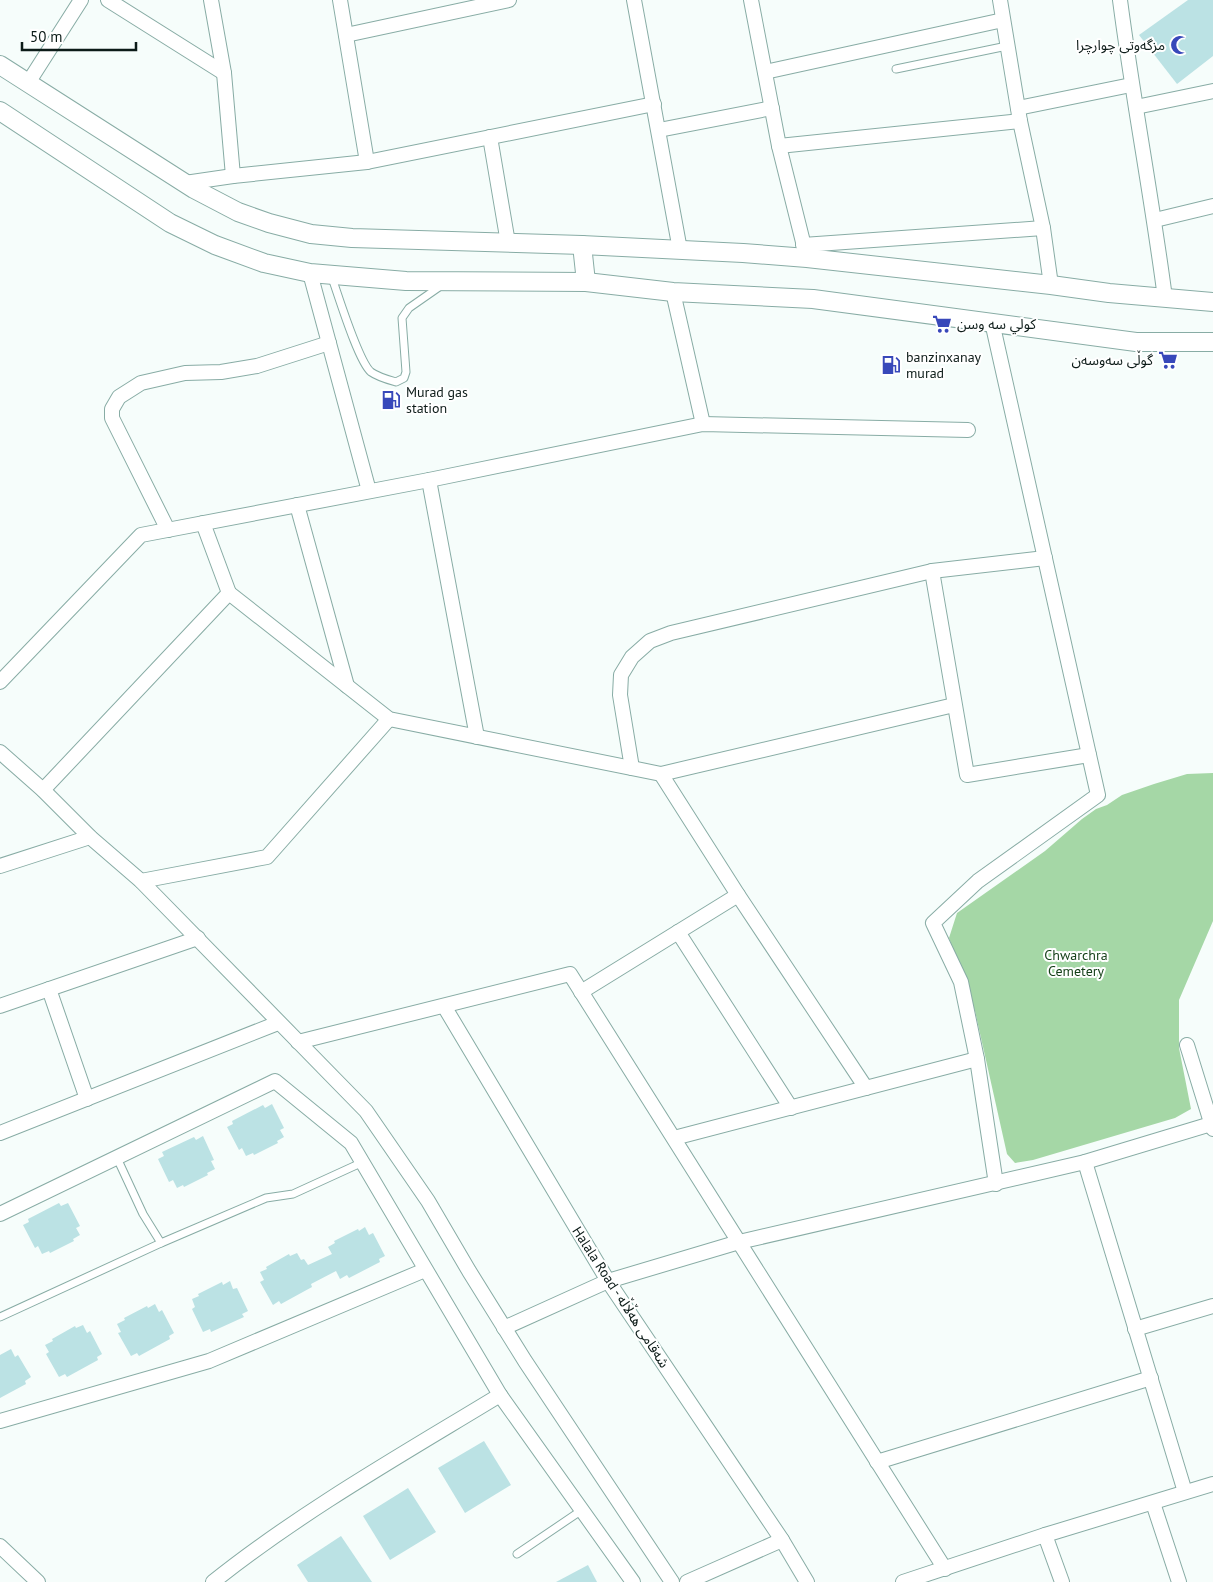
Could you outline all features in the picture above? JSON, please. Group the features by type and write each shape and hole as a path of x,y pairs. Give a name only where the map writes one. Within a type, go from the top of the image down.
{"street":[{"path":"28,83 81,0"},
{"path":"108,0 224,73"},
{"path":"211,0 224,73 233,176"},
{"path":"340,0 367,162"},
{"path":"346,35 466,5 509,0"},
{"path":"634,0 680,250"},
{"path":"751,0 779,146 805,252"},
{"path":"1000,0 1019,114 1043,228 1051,285"},
{"path":"1120,0 1131,85 1155,220 1164,298"},
{"path":"765,72 1003,20"},
{"path":"0,65 185,183 238,212 269,223 311,234 352,238 680,250 805,252 1043,228"},
{"path":"779,146 1019,114 1131,85"},
{"path":"1136,107 1213,91"},
{"path":"185,183 367,162 654,104"},
{"path":"659,130 772,108"},
{"path":"0,111 170,223 215,245 264,263 310,273 406,281 586,282 673,292 813,299 1136,342 1213,342"},
{"path":"490,137 508,243"},
{"path":"1155,220 1213,206"},
{"path":"582,246 586,282"},
{"path":"805,252 1109,294 1213,302"},
{"path":"310,273 369,492"},
{"path":"673,292 703,424"},
{"path":"992,322 1098,794 978,882 933,923 960,982 977,1059 996,1184"},
{"path":"168,530 112,418 112,408 119,397 141,383 162,377 185,373 221,372 257,366 329,342"},
{"path":"0,682 141,535 369,492 703,424 968,430"},
{"path":"429,480 477,737"},
{"path":"298,505 347,686"},
{"path":"203,523 229,593 389,719 661,774 954,705"},
{"path":"632,768 620,695 621,675 632,656 650,641 671,634 932,572 1045,558"},
{"path":"932,572 967,775 1089,755"},
{"path":"43,790 229,593"},
{"path":"141,881 267,857 389,719"},
{"path":"0,752 43,790 90,837 141,881 366,1111 428,1202 504,1328 672,1582"},
{"path":"661,774 866,1088"},
{"path":"0,866 90,837"},
{"path":"581,992 738,894"},
{"path":"678,932 791,1108"},
{"path":"0,1006 198,938"},
{"path":"298,1042 570,974 945,1569"},
{"path":"48,989 87,1099"},
{"name":"Halala Road - شەقامی هەڵاڵە","path":"444,1006 608,1281 782,1540 807,1582"},
{"path":"0,1133 278,1023"},
{"path":"504,1328 608,1281 739,1242 996,1184 1212,1127 1187,1045"},
{"path":"674,1138 977,1059"},
{"path":"0,1214 275,1081 352,1142 425,1270 500,1395 633,1582"},
{"path":"1085,1162 1185,1492"},
{"path":"0,1421 209,1361 425,1270"},
{"path":"1135,1329 1213,1306"},
{"path":"877,1462 1150,1378"},
{"path":"213,1582 351,1485 500,1395"},
{"path":"903,1582 1046,1535 1213,1484"},
{"path":"1153,1503 1179,1582"},
{"path":"1046,1535 1062,1582"},
{"path":"687,1582 782,1540"},
{"path":"0,1546 38,1582"}],"lane":[{"path":"896,69 1007,46"},
{"path":"331,275 364,361 371,372 396,382 404,378 406,372 402,318 409,308 446,282"},
{"path":"117,1158 143,1214 161,1243"},
{"path":"0,1317 161,1243 266,1198 293,1194 363,1162"},
{"path":"517,1554 582,1510"}],"green space":[{"name":"Chwarchra Cemetery","path":"1213,773 1213,921 1179,1000 1179,1048 1191,1109 1175,1118 1033,1160 1015,1163 1007,1154 975,1011 949,938 957,913 1045,851 1096,809 1107,805 1122,795 1154,784 1187,774"}],"building":[{"name":"مزگەوتی چوارچرا","path":"1188,0 1213,0 1213,56 1177,84 1139,35"},
{"path":"272,1104 284,1128 280,1130 284,1137 277,1141 278,1143 254,1155 253,1153 246,1156 242,1148 239,1150 227,1127 233,1124 232,1121 263,1105 265,1108"},
{"path":"203,1136 214,1160 211,1161 215,1169 207,1173 208,1175 184,1187 183,1185 177,1188 173,1180 169,1182 158,1159 164,1156 162,1152 194,1137 196,1140"},
{"path":"59,1203 61,1206 68,1203 80,1226 76,1228 80,1235 73,1239 74,1241 50,1253 49,1251 42,1254 38,1246 35,1248 23,1225 29,1222 28,1219"},
{"path":"365,1227 369,1235 373,1233 385,1256 379,1259 380,1262 349,1278 347,1275 340,1279 336,1271 311,1284 312,1287 281,1304 279,1301 273,1305 260,1282 264,1280 260,1272 289,1254 290,1256 297,1253 301,1260 304,1259 308,1265 332,1254 328,1247 335,1243 334,1241"},
{"path":"230,1281 233,1289 237,1288 248,1311 242,1314 244,1317 211,1332 210,1329 203,1332 192,1309 195,1307 192,1299 222,1282 223,1285"},
{"path":"155,1304 159,1312 162,1310 174,1333 169,1336 170,1339 139,1356 137,1353 131,1356 118,1333 121,1332 117,1324 125,1320 124,1318"},
{"path":"83,1325 87,1333 90,1331 102,1354 97,1357 98,1360 67,1377 65,1374 59,1377 46,1354 49,1352 45,1345 75,1326 76,1328"},
{"path":"11,1349 15,1357 18,1355 31,1377 25,1381 26,1384 0,1398 0,1355"},
{"path":"484,1441 511,1485 465,1513 438,1468"},
{"path":"408,1488 436,1532 390,1560 363,1516"},
{"path":"341,1536 372,1582 308,1582 297,1565"},
{"path":"588,1565 597,1582 556,1582"}],"place":[{"name":"مزگەوتی چوارچرا","path":"1180,45"},
{"name":"كولي سه وسن","path":"942,324"},
{"name":"گوڵی سەوسەن","path":"1168,360"},
{"name":"banzinxanay murad","path":"891,365"},
{"name":"Murad gas station","path":"391,400"}]}
